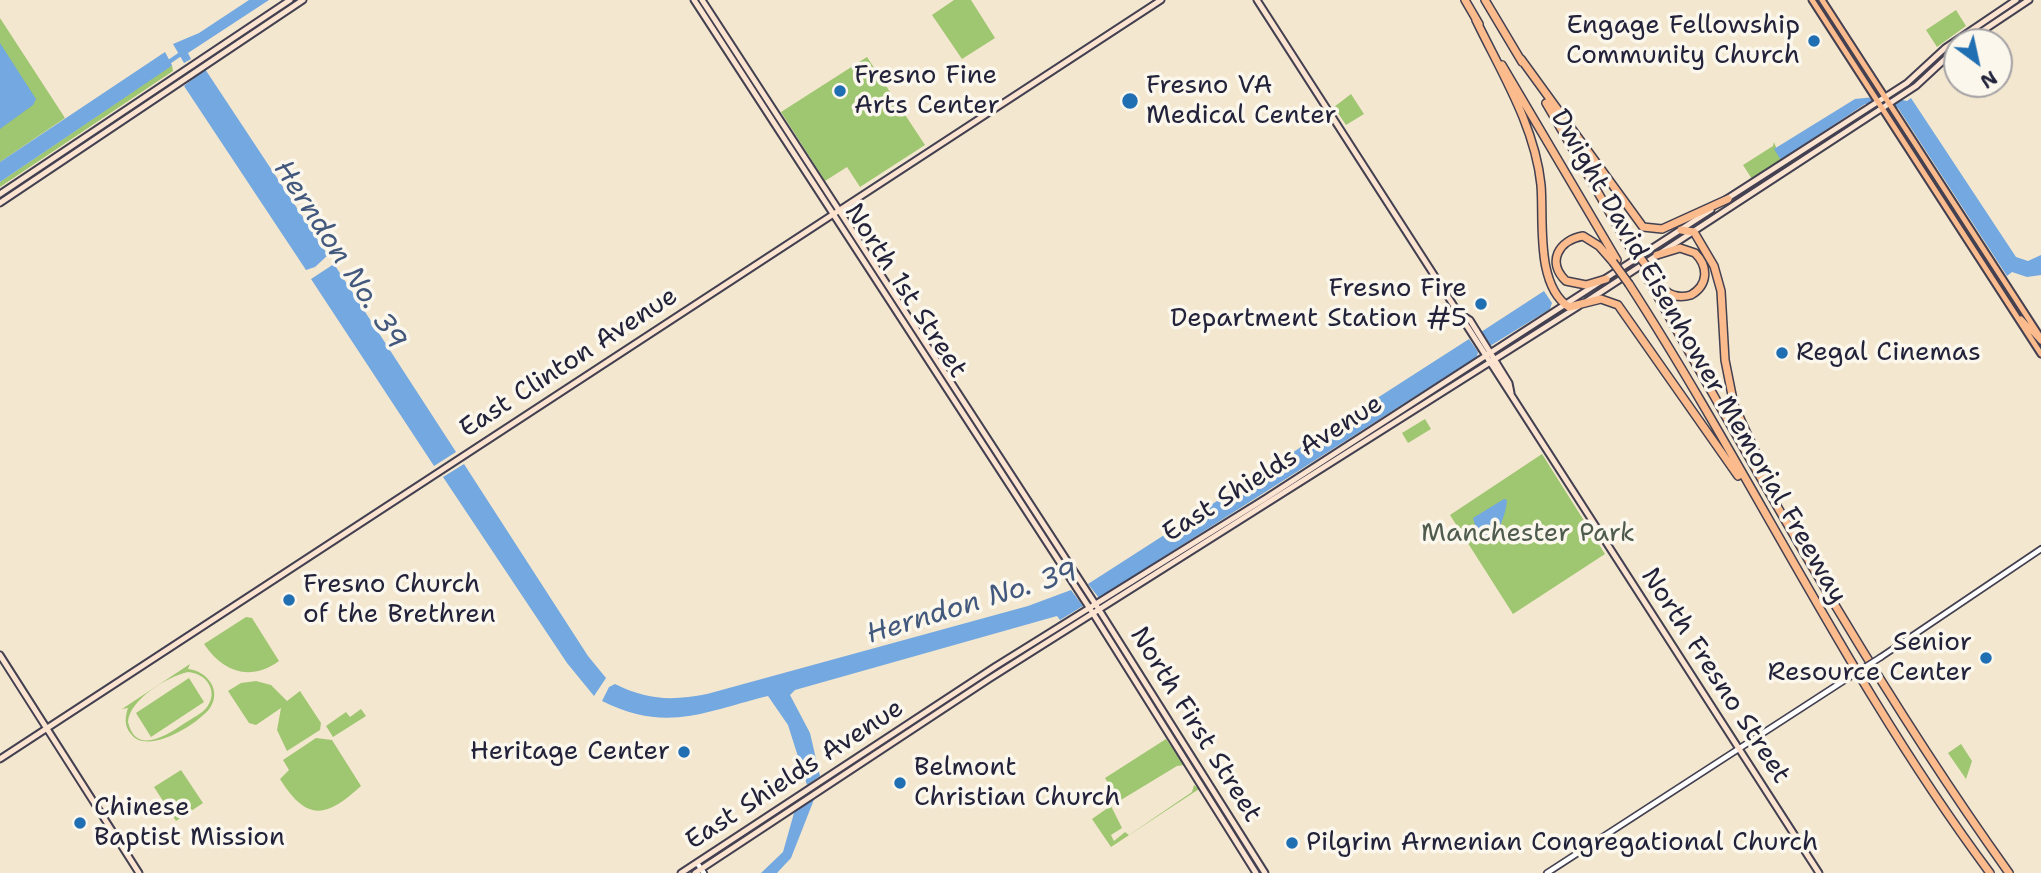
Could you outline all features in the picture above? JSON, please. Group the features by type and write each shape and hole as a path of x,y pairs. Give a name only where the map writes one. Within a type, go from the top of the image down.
{"highway":[{"path":"1465,0 1503,70 1536,155 1541,186 1545,263 1565,305 1578,307 1601,299 1618,305 1705,425 1776,532"},
{"name":"Dwight David Eisenhower Memorial Freeway","path":"1485,0 1612,218 1647,272 1790,525 1940,777 2009,873"},
{"path":"1521,59 1643,228 1662,229 1728,198"},
{"name":"Dwight David Eisenhower Memorial Freeway","path":"1503,70 1923,780 1990,873"},
{"path":"1681,230 1694,232 1714,266 1721,291 1725,359 1734,405 1790,525"},
{"path":"1606,279 1586,285 1566,281 1558,269 1557,253 1564,242 1583,236 1615,261"},
{"path":"1647,272 1660,287 1675,297 1691,295 1703,283 1705,268 1695,253 1680,248 1657,255"}],"main road":[{"path":"0,194 290,0"},
{"path":"0,203 303,0"},
{"name":"North 1st Street","path":"694,0 870,260 1060,551 1088,600"},
{"name":"North 1st Street","path":"702,0 869,271 1033,522 1083,592"},
{"name":"East Clinton Avenue","path":"0,758 1161,0"},
{"name":"North Fresno Street","path":"1257,0 1819,873"},
{"path":"1812,0 2041,354"},
{"path":"1822,0 2041,339"},
{"path":"1887,100 1951,44 2016,0"},
{"path":"1987,28 2029,0"},
{"path":"226,51 228,45 263,17"},
{"path":"1887,100 1916,86 1943,61"},
{"name":"East Shields Avenue","path":"681,873 996,666 1095,610 1493,363 1694,232 1887,100"},
{"name":"East Shields Avenue","path":"695,873 703,871 776,819 1728,198 1880,105"},
{"path":"103,134 127,113 128,107"},
{"path":"869,271 870,260"},
{"path":"2012,309 2041,339"},
{"path":"1424,407 1425,400 1453,378"},
{"path":"1033,522 1054,548 1060,551"},
{"name":"North First Street","path":"1088,600 1155,699 1265,873"},
{"name":"North First Street","path":"1095,610 1135,681 1256,873"},
{"path":"0,655 139,873"},
{"path":"1135,681 1139,681 1150,697 1155,699"},
{"path":"819,791 831,775"},
{"path":"776,819 803,797 804,792"}],"street":[{"path":"1547,873 2041,550"},
{"path":"697,863 703,871"}],"green space":[{"path":"954,0 971,0 995,38 962,59 932,15"},
{"path":"1956,10 1966,26 1943,28 1943,43 1937,47 1926,30"},
{"path":"0,18 65,118 0,162"},
{"path":"867,57 925,145 860,187 847,167 825,181 781,112"},
{"path":"172,65 173,71 0,187 0,182"},
{"path":"1351,94 1364,114 1346,125 1334,107"},
{"path":"1774,142 1781,160 1752,179 1743,165 1773,146"},
{"path":"1425,419 1431,429 1408,443 1402,433"},
{"name":"Manchester Park","path":"1542,454 1605,554 1513,614 1450,515"},
{"path":"246,617 252,618 279,661 258,671 238,671 228,667 211,654 204,644"},
{"path":"190,664 188,669 201,673 211,682 213,688 213,701 204,715 184,729 160,740 148,741 138,740 127,728 128,708 122,709","holes":["188,672 205,679 211,689 212,695 205,709 161,737 153,740 138,738 128,722 135,705 151,690 170,678"]},
{"path":"189,678 204,702 151,737 136,713"},
{"path":"256,681 271,685 287,701 300,691 321,723 320,730 287,751 277,730 281,708 256,725 249,723 228,691 241,683"},
{"path":"361,709 366,716 333,737 326,726 346,712 350,717"},
{"path":"316,738 332,740 361,786 337,804 318,811 299,803 280,779 289,770 283,760"},
{"path":"1166,739 1184,765 1177,766 1111,806 1122,828 1111,835 1114,841 1125,832 1129,835 1192,792 1194,785 1199,789 1111,847 1092,819 1119,800 1105,778"},
{"path":"1961,744 1972,761 1966,779 1948,753"},
{"path":"181,770 203,803 176,821 154,787"}],"water":[{"path":"249,0 269,0 188,53 191,59 184,63 173,44 199,33"},
{"path":"0,43 36,99 33,105 0,129"},
{"path":"165,52 172,65 170,67 0,182 0,162"},
{"path":"205,69 328,255 315,267 306,270 184,86"},
{"path":"1884,96 1907,101 1911,98 2016,257 2028,261 2041,255 2041,275 2027,277 2012,272 2007,276 1898,108 1882,103 1865,104 1781,160 1774,149 1855,99"},
{"path":"334,264 456,452 434,466 311,279"},
{"path":"1544,291 1552,303 1550,309 1490,346 1481,332"},
{"path":"1469,339 1478,352 1477,357 1099,598 1088,584"},
{"path":"464,464 588,656 606,678 594,696 567,663 443,477"},
{"path":"1504,499 1507,500 1499,528 1488,542 1473,518"},
{"path":"1071,590 1083,606 1060,620 1057,616 795,690 790,695 810,733 820,776 807,785 788,725 768,696 704,713 666,718 625,711 602,701 609,687 615,684 660,698 707,694 1028,606"},
{"path":"815,797 791,858 777,873 761,873 783,852 794,813"}],"waterway":[{"path":"166,64 182,53"}],"place":[{"name":"Engage Fellowship Community Church","path":"1814,41"},
{"name":"Fresno Fine Arts Center","path":"840,91"},
{"name":"Fresno VA Medical Center","path":"1130,101"},
{"name":"Fresno Fire Department Station #5","path":"1481,304"},
{"name":"Regal Cinemas","path":"1782,353"},
{"name":"Fresno Church of the Brethren","path":"289,600"},
{"name":"Senior Resource Center","path":"1986,658"},
{"name":"Heritage Center","path":"684,752"},
{"name":"Belmont Christian Church","path":"900,783"},
{"name":"Chinese Baptist Mission","path":"80,823"},
{"name":"Pilgrim Armenian Congregational Church","path":"1292,843"}],"water label":[{"name":"Herndon No. 39","path":"339,255"},
{"name":"Herndon No. 39","path":"972,604"}]}
